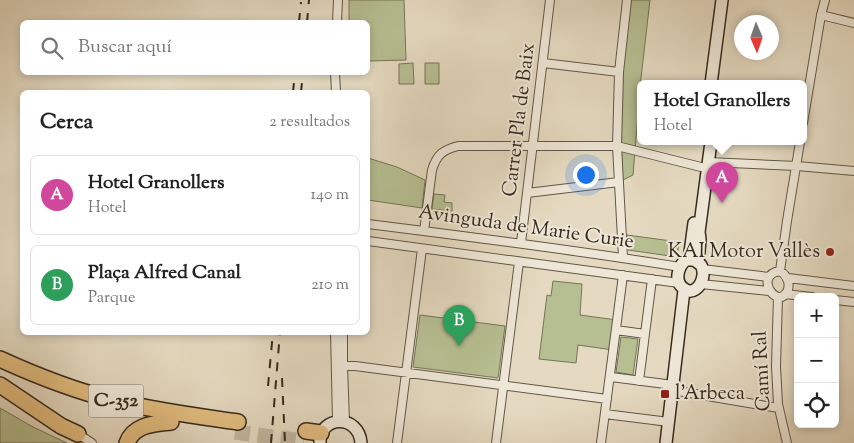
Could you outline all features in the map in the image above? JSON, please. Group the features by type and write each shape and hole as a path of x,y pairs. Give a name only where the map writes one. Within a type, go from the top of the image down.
{"highway":[{"name":"C-352","path":"0,359 23,370 72,388 115,401 237,427 171,422 135,415 92,404 38,386 0,370"},
{"path":"0,385 54,421 78,434"},
{"path":"127,443 135,431 142,427 150,424 171,422"},
{"path":"306,439 320,438"}],"main road":[{"path":"712,80 722,0"},
{"path":"718,80 728,0"},
{"path":"689,287 678,274 693,265 700,239 704,145"},
{"path":"704,165 710,145"},
{"path":"672,443 676,388 689,287 703,277 693,265"},
{"path":"666,443 676,388"},
{"path":"320,438 325,428 330,424 341,422 351,424 357,429 361,439 370,443"}],"street":[{"path":"337,20 338,0"},
{"name":"Carrer Pla de Baix","path":"521,243 550,0"},
{"path":"623,257 617,146 619,72 626,0"},
{"path":"807,99 825,0"},
{"path":"821,15 854,23"},
{"path":"543,63 619,72"},
{"path":"336,75 336,90"},
{"path":"780,272 800,145"},
{"path":"424,231 432,170 435,161 440,154 458,146 617,146 704,165 796,166 854,171"},
{"path":"527,193 619,182"},
{"name":"Avinguda de Marie Curie","path":"370,224 693,265 769,277"},
{"name":"Avinguda de Marie Curie","path":"370,241 652,279 689,287 769,291"},
{"path":"398,443 422,248"},
{"path":"496,443 519,262"},
{"path":"794,296 774,296 769,291 769,277 773,273 780,272 788,278 854,286"},
{"path":"601,443 623,275"},
{"path":"781,295 787,292 788,278"},
{"path":"638,381 652,279"},
{"name":"Camí Ral","path":"781,295 776,366 778,408 787,443"},
{"path":"839,300 854,302"},
{"path":"616,330 645,334"},
{"path":"335,335 341,422"},
{"path":"341,422 343,335"},
{"path":"342,366 355,366 406,374 607,398"},
{"path":"611,377 778,408"},
{"path":"605,414 669,422"},
{"path":"78,434 92,443"}],"green space":[{"path":"349,0 404,0 406,60 370,61 370,20 349,20"},
{"path":"627,0 650,0 641,80 637,80 637,126 633,175 619,182 623,25"},
{"path":"413,63 414,84 399,84 399,64"},
{"path":"425,63 439,63 439,84 425,84"},
{"path":"370,159 397,167 425,180 422,208 370,200"},
{"path":"434,194 445,195 444,202 452,203 452,211 432,209"},
{"path":"627,235 679,242 677,257 628,250"},
{"path":"553,281 582,284 580,315 617,320 613,350 578,345 576,363 539,359 547,295 551,296"},
{"path":"420,315 505,326 498,378 413,367"},
{"path":"621,337 638,339 633,375 616,372"},
{"path":"0,408 33,427 67,443 0,443"}],"tunnel":[{"path":"235,432 304,441"}],"railway":[{"path":"307,20 309,0"},
{"path":"299,20 301,2"},
{"path":"293,90 295,75"},
{"path":"301,90 303,75"},
{"path":"268,386 273,335"},
{"path":"271,443 280,335"},
{"path":"282,378 285,443"}],"place":[{"name":"Hotel Granollers","path":"722,203"},
{"name":"KAI Motor Vallès","path":"830,252"},
{"name":"Plaça Alfred Canal","path":"459,346"},
{"name":"l'Arbeca","path":"665,394"}]}
